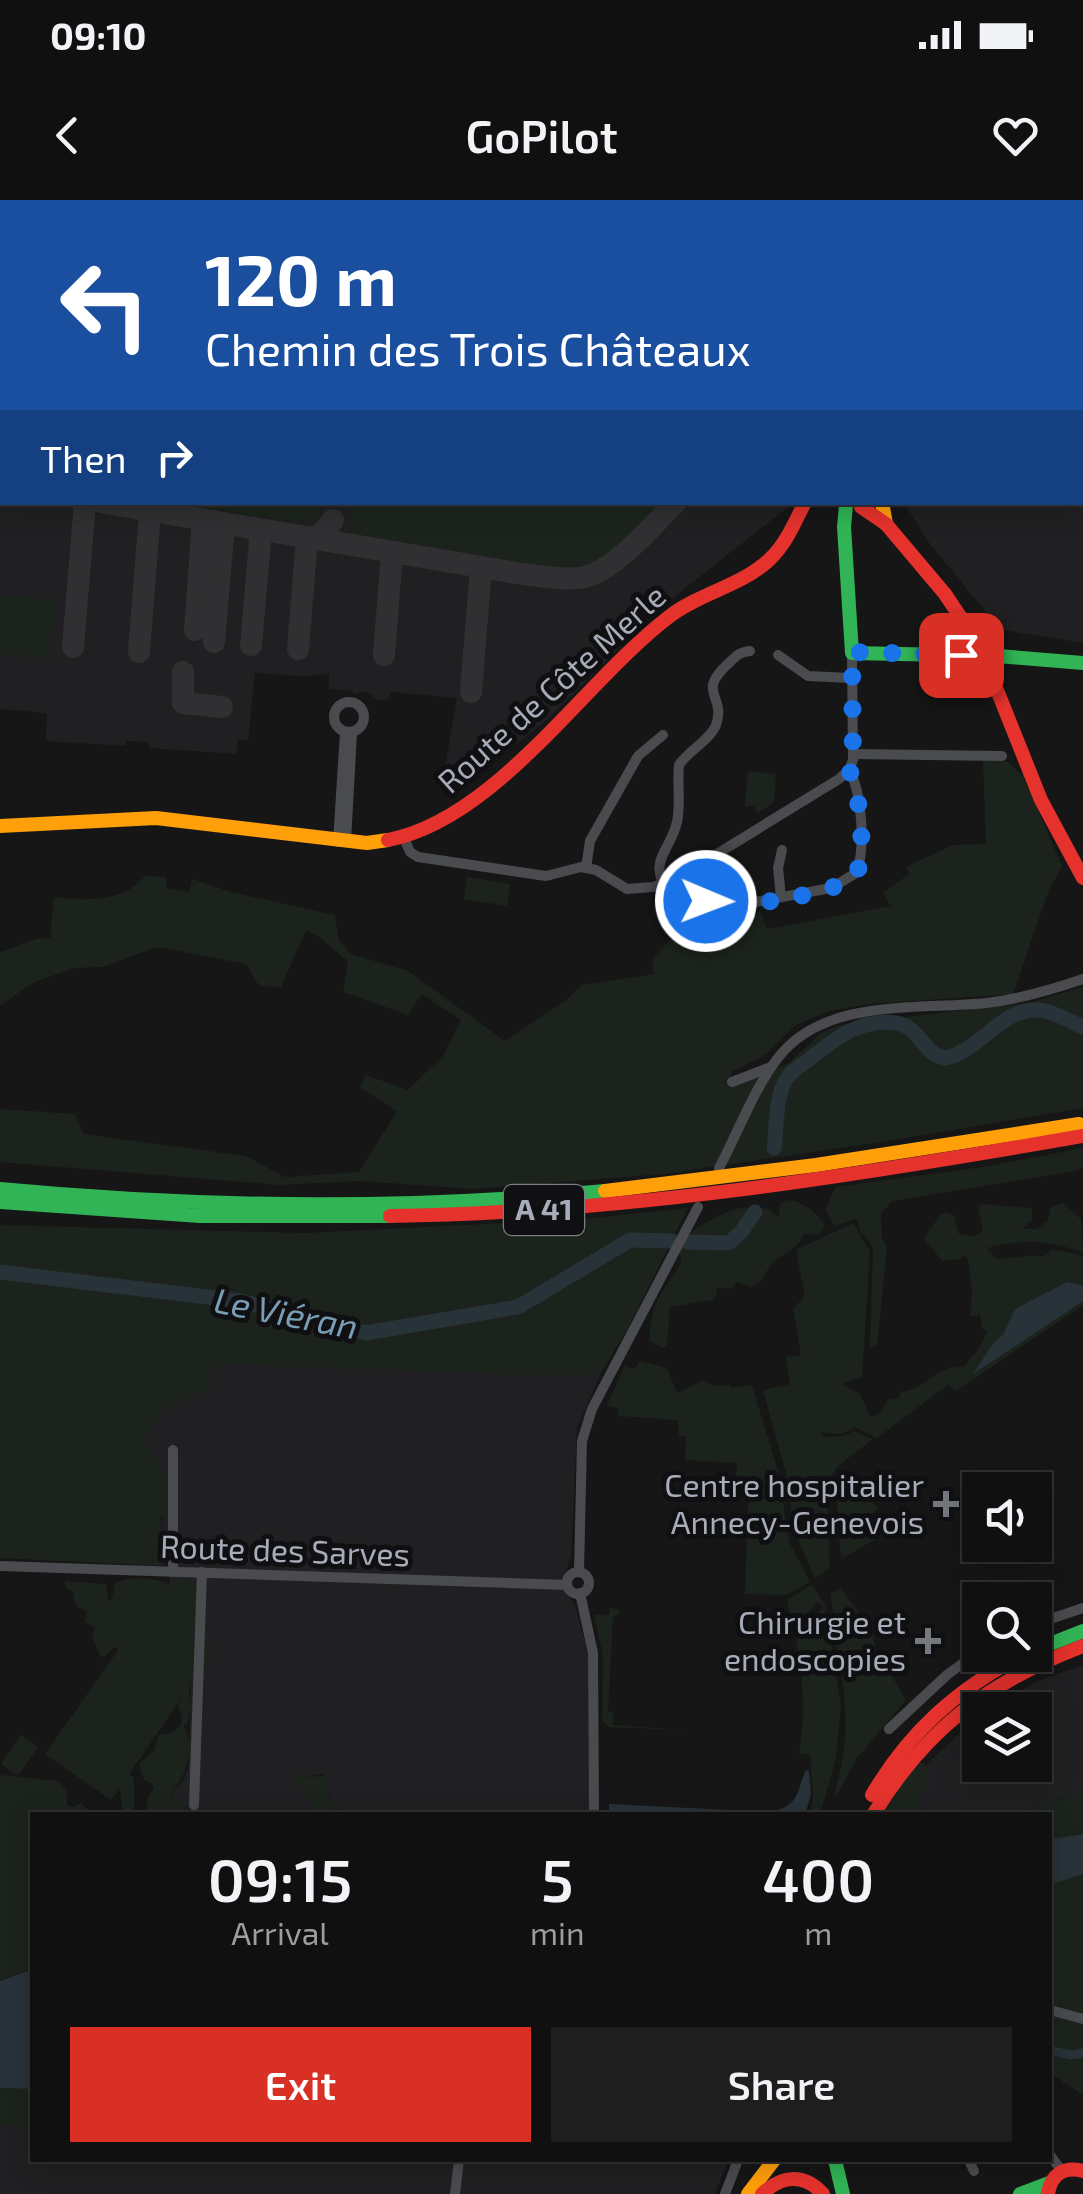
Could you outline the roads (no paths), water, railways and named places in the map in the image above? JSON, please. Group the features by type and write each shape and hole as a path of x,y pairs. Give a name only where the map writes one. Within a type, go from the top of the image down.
{"main road":[{"name":"Route de Côte Merle","path":"0,826 156,818 342,842 378,843 404,838 468,806 671,615 763,565 786,540 803,505"},
{"path":"855,505 844,545 852,652 1083,663"},
{"path":"857,505 886,524 945,594 979,645 1041,800 1083,878"},
{"path":"883,505 886,524"},
{"name":"A 41","path":"0,1189 164,1202 462,1202 800,1169 1083,1124"},
{"name":"A 41","path":"0,1202 165,1215 298,1219 537,1211 802,1184 1083,1136"},
{"path":"1052,1643 1083,1631"},
{"path":"875,1812 909,1760 957,1711 1018,1672 1083,1646"},
{"path":"864,1812 884,1772 919,1728 970,1686 994,1672"},
{"path":"748,2194 772,2162"},
{"path":"830,2162 837,2194"},
{"path":"1020,2194 1049,2189 1062,2170 1083,2171"},
{"path":"762,2194 772,2183 794,2177 814,2184 822,2194"}],"street":[{"path":"750,651 741,652 715,676 712,689 718,712 716,726 679,765 677,822 659,860 670,896 732,905 837,886 854,877 858,870 860,817 856,785 849,770"},
{"path":"404,838 412,854 432,859 546,876 572,867 586,868 637,889 664,884 720,854 849,770 853,754 852,652"},
{"path":"778,655 808,676 851,678"},
{"path":"342,842 349,732"},
{"path":"586,868 590,841 638,756 662,735"},
{"path":"853,754 1002,756"},
{"path":"781,897 778,868 782,850"},
{"path":"719,1168 772,1067 800,1035 837,1019 870,1012 1020,998 1083,980"},
{"path":"732,1082 772,1067"},
{"path":"579,1572 582,1441 592,1409 698,1207"},
{"path":"173,1572 174,1450"},
{"name":"Route des Sarves","path":"0,1566 567,1585"},
{"path":"194,1805 202,1572"},
{"path":"579,1572 587,1576 589,1583 580,1594 567,1585 570,1576 579,1572"},
{"path":"580,1594 593,1653 594,1812"},
{"path":"1052,1618 1083,1608"},
{"path":"889,1730 932,1686 962,1664"},
{"path":"1052,2011 1083,2019"},
{"path":"1052,2158 1062,2170"},
{"path":"455,2194 459,2162"},
{"path":"725,2194 737,2162"}],"waterway":[{"name":"Le Viéran","path":"774,1148 778,1102 787,1078 830,1043 860,1027 883,1022 904,1025 937,1056 945,1058 958,1054 1005,1020 1030,1010 1050,1012 1083,1027"},
{"name":"Le Viéran","path":"688,1242 729,1243 755,1212"},
{"name":"Le Viéran","path":"0,1272 240,1301 366,1333 518,1307 630,1240 672,1241"},
{"path":"1052,2050 1070,2055 1083,2053"}],"place":[{"name":"Centre hospitalier Annecy-Genevois","path":"946,1504"},
{"name":"Chirurgie et endoscopies","path":"928,1641"}]}
